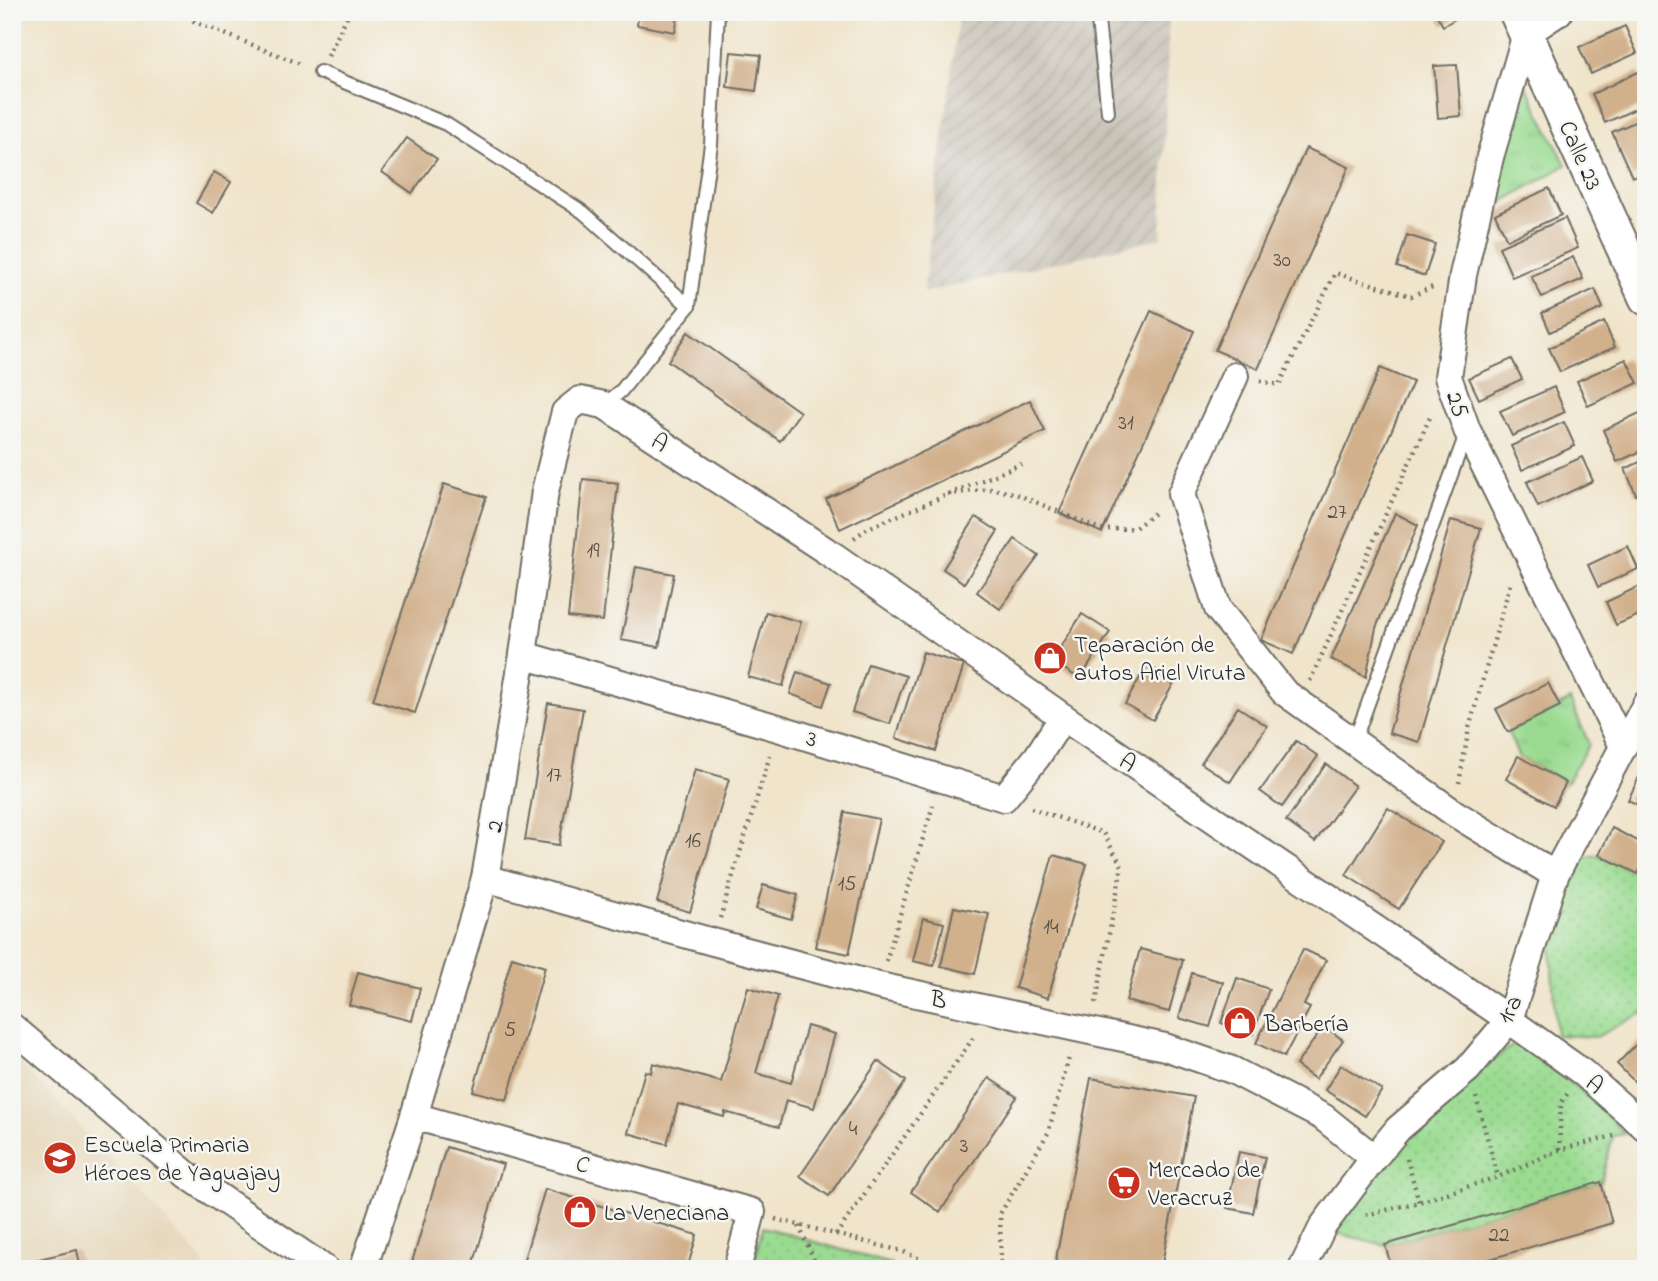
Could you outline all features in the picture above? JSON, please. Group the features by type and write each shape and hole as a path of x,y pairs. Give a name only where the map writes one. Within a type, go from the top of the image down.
{"street":[{"path":"1521,23 1559,12"},
{"name":"25","path":"1521,23 1463,275 1448,377 1467,430 1623,746"},
{"name":"Calle 23","path":"1521,23 1646,298"},
{"path":"1235,376 1181,494 1218,609 1284,692 1454,813 1555,875"},
{"name":"2","path":"363,1269 414,1116 485,878 523,655 545,491 565,412 580,400 604,405"},
{"name":"A","path":"604,405 834,556 1063,718 1509,1020 1582,1072 1635,1131"},
{"name":"3","path":"523,655 778,728 1004,798"},
{"name":"1ra","path":"1302,1269 1323,1226 1398,1129 1468,1069 1509,1020 1555,875 1646,704"},
{"path":"1004,798 1037,757 1063,718"},
{"name":"B","path":"485,878 879,986 1165,1047 1232,1070 1323,1117 1374,1158"},
{"path":"12,1027 187,1175 325,1269"},
{"name":"C","path":"414,1116 752,1212 737,1269"}],"lane":[{"path":"604,405 621,391 689,306 711,144 718,12"},
{"path":"1097,12 1108,112"},
{"path":"320,72 446,124 583,212 689,306"},
{"path":"1354,742 1467,430"}],"path":[{"path":"182,12 195,22 320,72 349,12"},
{"path":"1235,376 1279,385 1335,273 1411,296 1463,275"},
{"path":"1300,704 1448,377"},
{"path":"834,556 845,544 868,528 1026,462"},
{"path":"948,494 991,489 1014,493 1102,530 1135,528 1181,494"},
{"path":"1454,813 1469,728 1522,543"},
{"path":"713,942 778,728"},
{"path":"879,986 942,778"},
{"path":"1001,1269 1000,1214 1048,1133 1084,1030 1122,866 1103,833 1004,798"},
{"path":"836,1235 992,1011"},
{"path":"1468,1069 1498,1177"},
{"path":"1559,1150 1561,1103 1582,1072"},
{"path":"1398,1129 1419,1202"},
{"path":"1323,1226 1419,1202 1498,1177 1559,1150 1635,1131"},
{"path":"818,1269 799,1226 902,1251 942,1269"}],"shaded area":[{"path":"959,12 1169,12 1161,238 923,293"},
{"name":"Escuela Primaria Héroes de Yaguajay","path":"12,1053 205,1263 203,1269 12,1269"}],"green space":[{"path":"1523,80 1566,165 1492,208"},
{"path":"1570,700 1589,744 1566,783 1518,756 1508,732"},
{"path":"1599,855 1638,874 1646,875 1646,1012 1596,1037 1556,1035 1550,935 1570,870 1585,857"},
{"path":"1518,1043 1592,1099 1625,1134 1613,1136 1601,1182 1385,1245 1332,1232 1362,1187 1441,1102"},
{"path":"763,1227 891,1264 891,1269 752,1269"}],"building":[{"path":"639,12 679,12 675,32 637,25"},
{"path":"1435,12 1467,12 1443,26"},
{"path":"1625,26 1637,53 1591,74 1579,47"},
{"path":"731,52 761,55 756,91 727,87"},
{"path":"1457,65 1461,116 1438,118 1434,66"},
{"path":"1638,72 1646,89 1646,104 1605,123 1592,94"},
{"path":"1646,117 1646,171 1632,177 1612,132"},
{"path":"407,138 437,159 412,193 382,172"},
{"path":"1306,148 1349,167 1258,369 1215,350"},
{"path":"214,172 231,182 213,213 196,203"},
{"path":"1549,188 1561,215 1507,240 1495,214"},
{"path":"1565,218 1578,248 1512,277 1499,247"},
{"path":"1407,235 1435,244 1425,276 1397,267"},
{"path":"1573,257 1583,279 1542,297 1531,276"},
{"path":"1595,289 1603,308 1550,332 1542,313"},
{"path":"1151,311 1194,331 1102,533 1059,513"},
{"path":"1604,322 1615,347 1560,372 1549,348"},
{"path":"688,332 800,412 780,441 668,361"},
{"path":"1512,359 1522,379 1479,399 1469,378"},
{"path":"1626,359 1638,383 1588,406 1577,381"},
{"path":"1380,368 1413,382 1293,654 1261,640"},
{"path":"1554,387 1565,412 1512,436 1500,411"},
{"path":"1030,400 1045,431 840,529 826,499"},
{"path":"1646,410 1646,449 1617,462 1603,430"},
{"path":"1564,422 1575,446 1522,470 1511,446"},
{"path":"1582,457 1593,481 1538,507 1527,482"},
{"path":"1646,459 1646,490 1636,495 1625,469"},
{"path":"583,479 618,483 603,621 568,617"},
{"path":"444,484 486,497 415,713 373,700"},
{"path":"1395,513 1418,525 1376,628 1366,677 1331,659"},
{"path":"976,517 998,531 964,583 943,569"},
{"path":"1451,520 1481,528 1419,742 1389,733"},
{"path":"1015,539 1039,556 1000,609 977,592"},
{"path":"1628,546 1638,569 1598,587 1588,565"},
{"path":"636,567 674,574 659,647 621,640"},
{"path":"1646,583 1646,612 1616,625 1606,602"},
{"path":"766,612 801,622 783,686 748,677"},
{"path":"1082,614 1110,632 1080,679 1052,661"},
{"path":"923,652 964,665 936,751 896,738"},
{"path":"868,664 906,676 890,724 852,712"},
{"path":"1147,665 1175,681 1153,720 1125,704"},
{"path":"797,672 831,683 823,706 790,694"},
{"path":"1548,683 1560,706 1508,732 1496,709"},
{"path":"548,703 583,709 559,845 525,840"},
{"path":"1238,707 1267,726 1230,782 1201,763"},
{"path":"1296,741 1318,756 1282,807 1260,791"},
{"path":"1518,756 1566,783 1554,806 1506,779"},
{"path":"1326,764 1355,786 1315,842 1286,821"},
{"path":"695,769 729,779 690,912 657,902"},
{"path":"1640,775 1646,778 1646,809 1628,800"},
{"path":"1388,808 1442,842 1399,909 1346,875"},
{"path":"845,812 879,819 849,954 815,947"},
{"path":"1612,828 1646,845 1646,858 1638,874 1599,855"},
{"path":"1053,855 1087,864 1048,998 1015,988"},
{"path":"763,885 798,895 791,919 756,909"},
{"path":"954,907 989,914 975,974 941,966"},
{"path":"923,918 944,923 934,966 913,961"},
{"path":"1140,949 1183,960 1169,1012 1126,1001"},
{"path":"1303,949 1326,960 1304,1005 1310,1008 1284,1057 1256,1043"},
{"path":"512,957 545,967 507,1100 473,1091"},
{"path":"358,972 420,988 412,1021 349,1005"},
{"path":"1192,973 1223,982 1210,1027 1179,1018"},
{"path":"1237,978 1269,989 1253,1034 1221,1023"},
{"path":"748,987 778,996 756,1073 791,1083 807,1026 835,1034 814,1108 786,1100 779,1127 725,1112 724,1117 678,1104 667,1144 628,1133 645,1071 651,1073 653,1063 721,1082"},
{"path":"1324,1026 1343,1040 1315,1079 1296,1065"},
{"path":"1646,1034 1646,1093 1617,1064"},
{"path":"878,1061 906,1081 829,1196 800,1176"},
{"path":"1341,1065 1382,1090 1365,1116 1325,1090"},
{"path":"989,1078 1017,1097 940,1212 911,1192"},
{"name":"Mercado de Veracruz","path":"1091,1078 1194,1097 1161,1269 1054,1269"},
{"path":"446,1147 503,1164 472,1269 410,1269"},
{"path":"1239,1152 1265,1157 1253,1213 1227,1208"},
{"path":"1601,1182 1612,1223 1456,1269 1392,1269 1385,1245"},
{"name":"La Veneciana","path":"545,1189 697,1235 687,1269 521,1269"},
{"path":"77,1250 81,1269 37,1269 35,1260"}],"place":[{"name":"Teparación de autos Ariel Viruta","path":"1050,658"},
{"name":"Barbería","path":"1240,1023"},
{"name":"Escuela Primaria Héroes de Yaguajay","path":"60,1158"},
{"name":"Mercado de Veracruz","path":"1124,1183"},
{"name":"La Veneciana","path":"580,1212"}]}
